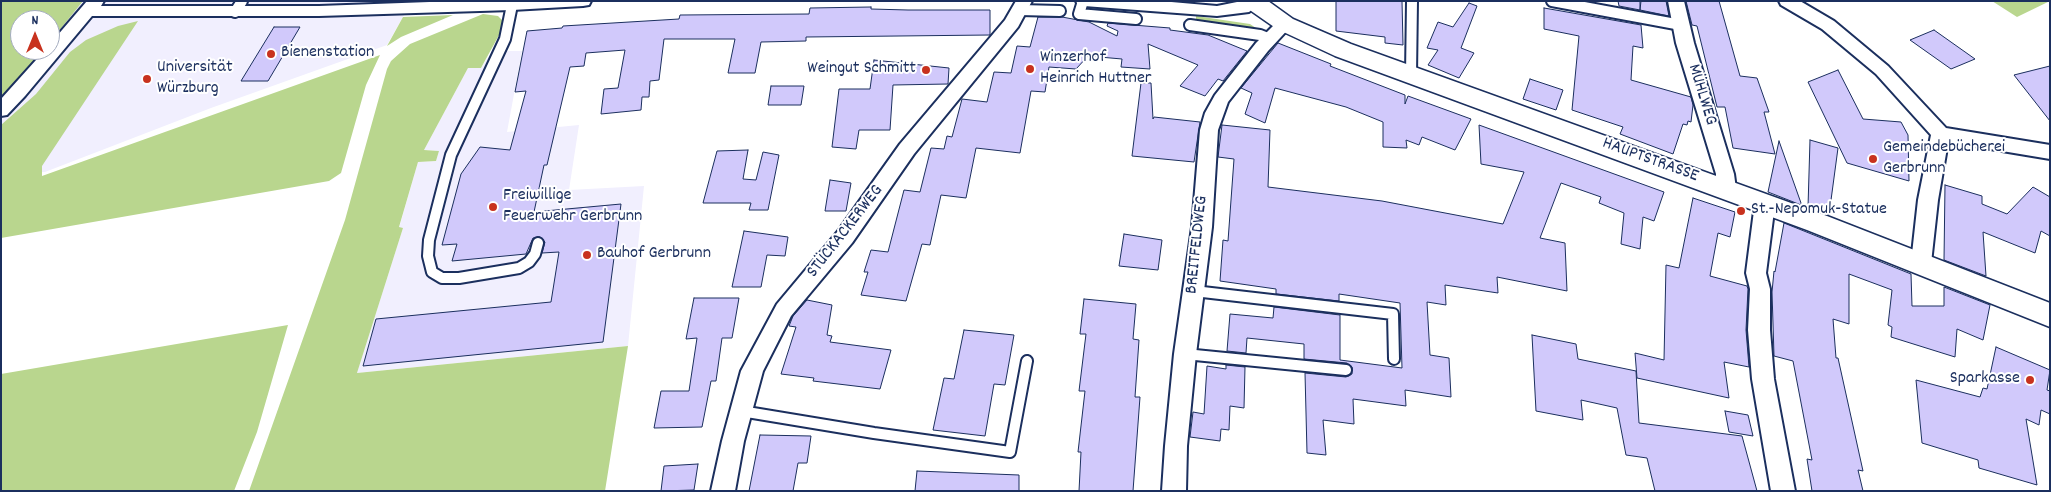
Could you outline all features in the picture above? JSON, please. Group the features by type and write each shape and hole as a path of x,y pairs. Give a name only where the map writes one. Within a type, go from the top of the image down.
{"street":[{"path":"1,110 19,92 92,6 422,8 583,1"},
{"path":"1083,1 1217,11 1243,8 1253,2"},
{"name":"MÜHLWEG","path":"1676,1 1681,25 1725,174 1726,189"},
{"path":"1787,1 1828,25 1882,70 1940,134 2050,152"},
{"name":"HAUPTSTRASSE","path":"1253,2 1278,31 1343,50 1766,203 2050,315"},
{"name":"STÜCKACKERWEG","path":"723,491 752,372 764,344 784,310 851,230 907,150 1012,23 1022,6"},
{"name":"BREITFELDWEG","path":"1174,491 1176,446 1185,354 1202,227 1209,130 1221,99 1278,31"},
{"path":"1921,263 1928,200 1940,134"},
{"path":"1766,203 1756,273 1760,289 1759,330 1763,379 1783,491"}],"lane":[{"path":"1083,1 1079,14 1136,19"},
{"path":"1411,75 1412,1"},
{"path":"1552,1 1681,25"},
{"path":"512,3 510,22 505,39 451,155 429,240 428,256 432,272 442,278 459,278 519,268 529,262 535,254 538,243"},
{"path":"1022,6 1060,11"},
{"path":"1190,25 1260,34 1278,31"},
{"path":"1194,291 1393,314 1394,359"},
{"path":"1185,354 1346,370"},
{"path":"741,411 874,433 1010,452 1028,361"}],"shaded area":[{"name":"Universität Würzburg","path":"1,1 412,1 387,45 211,108 45,172 1,174"},
{"path":"492,51 522,51 507,132 579,125 569,190 644,186 628,346 357,373 403,228 399,228 418,162 436,161 439,151 424,150 468,68 481,68"}],"green space":[{"path":"1,1 83,1 60,30 60,10 10,10 10,60 35,60 1,99"},
{"path":"1992,1 2050,1 2017,17"},
{"path":"483,14 498,16 503,21 504,26 481,68 468,68 424,150 439,151 436,161 418,162 399,227 403,228 357,373 628,346 605,491 249,491 345,220 387,69 391,61 410,44"},
{"path":"453,15 401,37 387,46 403,17"},
{"path":"1196,16 1250,24 1259,30 1204,23 1196,19"},
{"path":"138,21 42,166 42,176 380,55 366,85 341,173 329,181 1,238 1,125 36,94 70,52 86,40 118,26"},
{"path":"288,325 257,432 234,491 1,491 1,374"}],"building":[{"path":"1336,1 1402,1 1403,45 1385,43 1385,37 1336,31"},
{"path":"1618,1 1640,1 1640,10 1619,6"},
{"path":"1641,1 1666,1 1669,16 1640,10"},
{"path":"1686,1 1719,1 1740,76 1757,78 1769,112 1764,112 1775,154 1733,148 1725,107 1717,107 1697,26 1692,25"},
{"path":"1469,3 1477,6 1461,48 1474,53 1459,78 1428,65 1438,50 1427,48 1438,22 1453,27"},
{"path":"871,7 871,9 908,10 990,10 990,35 806,37 806,41 761,42 755,73 728,73 735,39 664,39 659,80 650,81 649,97 642,97 641,110 601,114 604,89 618,88 625,50 586,53 584,66 570,67 547,165 544,165 534,212 621,204 603,342 363,366 376,319 551,302 559,252 542,253 545,242 540,237 533,238 526,254 452,261 457,244 442,245 461,174 480,147 510,150 526,91 515,92 527,31 562,28 563,26 679,19 680,15 809,14 810,8"},
{"path":"1544,8 1641,25 1643,48 1633,46 1631,80 1691,97 1693,105 1691,122 1688,121 1687,125 1683,124 1673,154 1620,134 1623,127 1572,110 1579,36 1544,29"},
{"path":"1038,17 1062,17 1089,22 1117,36 1118,31 1107,26 1108,23 1170,28 1170,30 1208,35 1247,51 1223,81 1218,79 1205,96 1180,86 1198,65 1148,44 1150,69 1121,67 1122,59 1088,56 1076,69 1049,67 1045,92 1031,91 1020,153 976,148 966,198 941,195 930,245 922,244 906,301 861,295 868,272 864,272 871,250 888,252 904,190 920,192 931,148 944,149 947,136 952,137 962,99 987,102 994,72 1011,73 1017,46 1030,47"},
{"name":"Bienenstation","path":"274,27 300,27 268,81 241,81"},
{"path":"1934,30 1975,59 1951,69 1910,40"},
{"path":"1278,43 1331,64 1330,66 1405,95 1405,104 1408,96 1471,119 1455,150 1422,137 1419,145 1406,140 1407,148 1383,147 1383,122 1346,107 1275,88 1265,123 1245,114 1252,93 1241,88"},
{"path":"874,60 949,68 948,84 893,85 890,130 859,130 856,149 832,147 839,89 870,89"},
{"path":"2050,66 2050,121 2014,75"},
{"path":"1838,70 1863,119 1901,122 1908,135 1909,181 1847,163 1808,82"},
{"path":"1530,79 1563,90 1556,110 1523,99"},
{"path":"1141,83 1151,83 1153,119 1154,117 1200,122 1194,162 1132,156"},
{"path":"771,86 804,86 801,105 768,105"},
{"path":"1222,125 1270,130 1268,187 1382,201 1503,224 1524,172 1481,164 1479,125 1664,192 1654,221 1643,217 1640,249 1621,244 1624,213 1599,203 1601,197 1561,183 1540,238 1565,243 1567,291 1497,277 1498,293 1445,285 1446,305 1427,302 1430,355 1449,358 1451,397 1405,390 1406,406 1353,399 1354,424 1323,420 1326,455 1307,453 1305,373 1346,377 1352,374 1352,367 1347,363 1304,359 1304,344 1247,338 1246,353 1227,351 1230,314 1273,318 1274,307 1340,315 1340,360 1402,368 1400,303 1339,294 1339,301 1276,294 1276,289 1220,281 1223,240 1228,241 1234,159 1218,157"},
{"path":"1810,140 1838,148 1829,215 1808,207"},
{"path":"1779,141 1801,203 1801,205 1768,192"},
{"path":"748,150 743,179 756,180 763,152 779,155 768,210 749,210 751,203 703,203 717,151"},
{"path":"830,180 851,183 846,211 825,211"},
{"path":"1945,185 1982,196 1982,204 2007,214 2033,187 2050,197 2050,236 2041,231 2035,253 1983,232 1986,276 1944,260"},
{"path":"1693,198 1735,212 1730,237 1718,233 1710,276 1747,286 1748,289 1746,330 1749,367 1724,362 1729,398 1637,378 1635,353 1664,360 1666,265 1679,268"},
{"path":"1784,223 1911,274 1912,306 1944,306 1944,287 1990,305 1983,340 1957,329 1955,357 1891,337 1892,327 1888,325 1892,290 1849,274 1849,324 1833,319 1836,358 1838,358 1863,471 1858,470 1863,491 1812,491 1807,459 1812,460 1793,361 1774,356 1772,292 1774,271"},
{"path":"744,231 788,237 785,256 767,255 761,287 732,287"},
{"path":"1124,234 1162,240 1158,270 1119,266"},
{"path":"694,298 739,298 732,338 722,338 716,381 711,381 702,427 654,428 661,391 689,391 697,338 686,339"},
{"path":"1084,299 1136,304 1133,339 1139,340 1135,397 1140,397 1133,491 1079,491 1081,452 1078,452 1085,391 1079,391 1086,334 1080,334"},
{"path":"807,300 832,305 827,335 832,336 830,342 891,350 880,389 813,381 814,378 781,374 796,327 789,326 793,316"},
{"path":"964,330 1014,335 1005,385 994,384 985,436 933,430 944,378 954,379"},
{"path":"1532,335 1576,344 1578,359 1636,371 1639,423 1742,436 1757,491 1655,491 1647,458 1626,455 1617,408 1581,400 1583,420 1536,411"},
{"path":"1996,347 2050,370 2047,390 2050,391 2050,414 2041,410 2039,425 2026,419 2037,485 1979,468 1978,460 1922,443 1916,380 1980,397 1983,388 1987,389"},
{"path":"1226,365 1245,367 1244,408 1230,406 1229,430 1221,429 1220,441 1190,437 1193,412 1204,414 1207,366 1226,369"},
{"path":"1725,411 1748,415 1753,436 1729,432"},
{"path":"760,435 811,436 807,463 798,463 793,491 749,491"},
{"path":"698,464 694,490 661,491 664,466"},
{"path":"917,471 1019,475 1019,491 915,491"}],"place":[{"name":"Bienenstation","path":"271,54"},
{"name":"Winzerhof Heinrich Huttner","path":"1030,69"},
{"name":"Weingut Schmitt","path":"926,70"},
{"name":"Universität Würzburg","path":"147,79"},
{"name":"Gemeindebücherei Gerbrunn","path":"1873,159"},
{"name":"Freiwillige Feuerwehr Gerbrunn","path":"493,207"},
{"name":"St.-Nepomuk-Statue","path":"1741,211"},
{"name":"Bauhof Gerbrunn","path":"587,255"},
{"name":"Sparkasse","path":"2030,380"}]}
